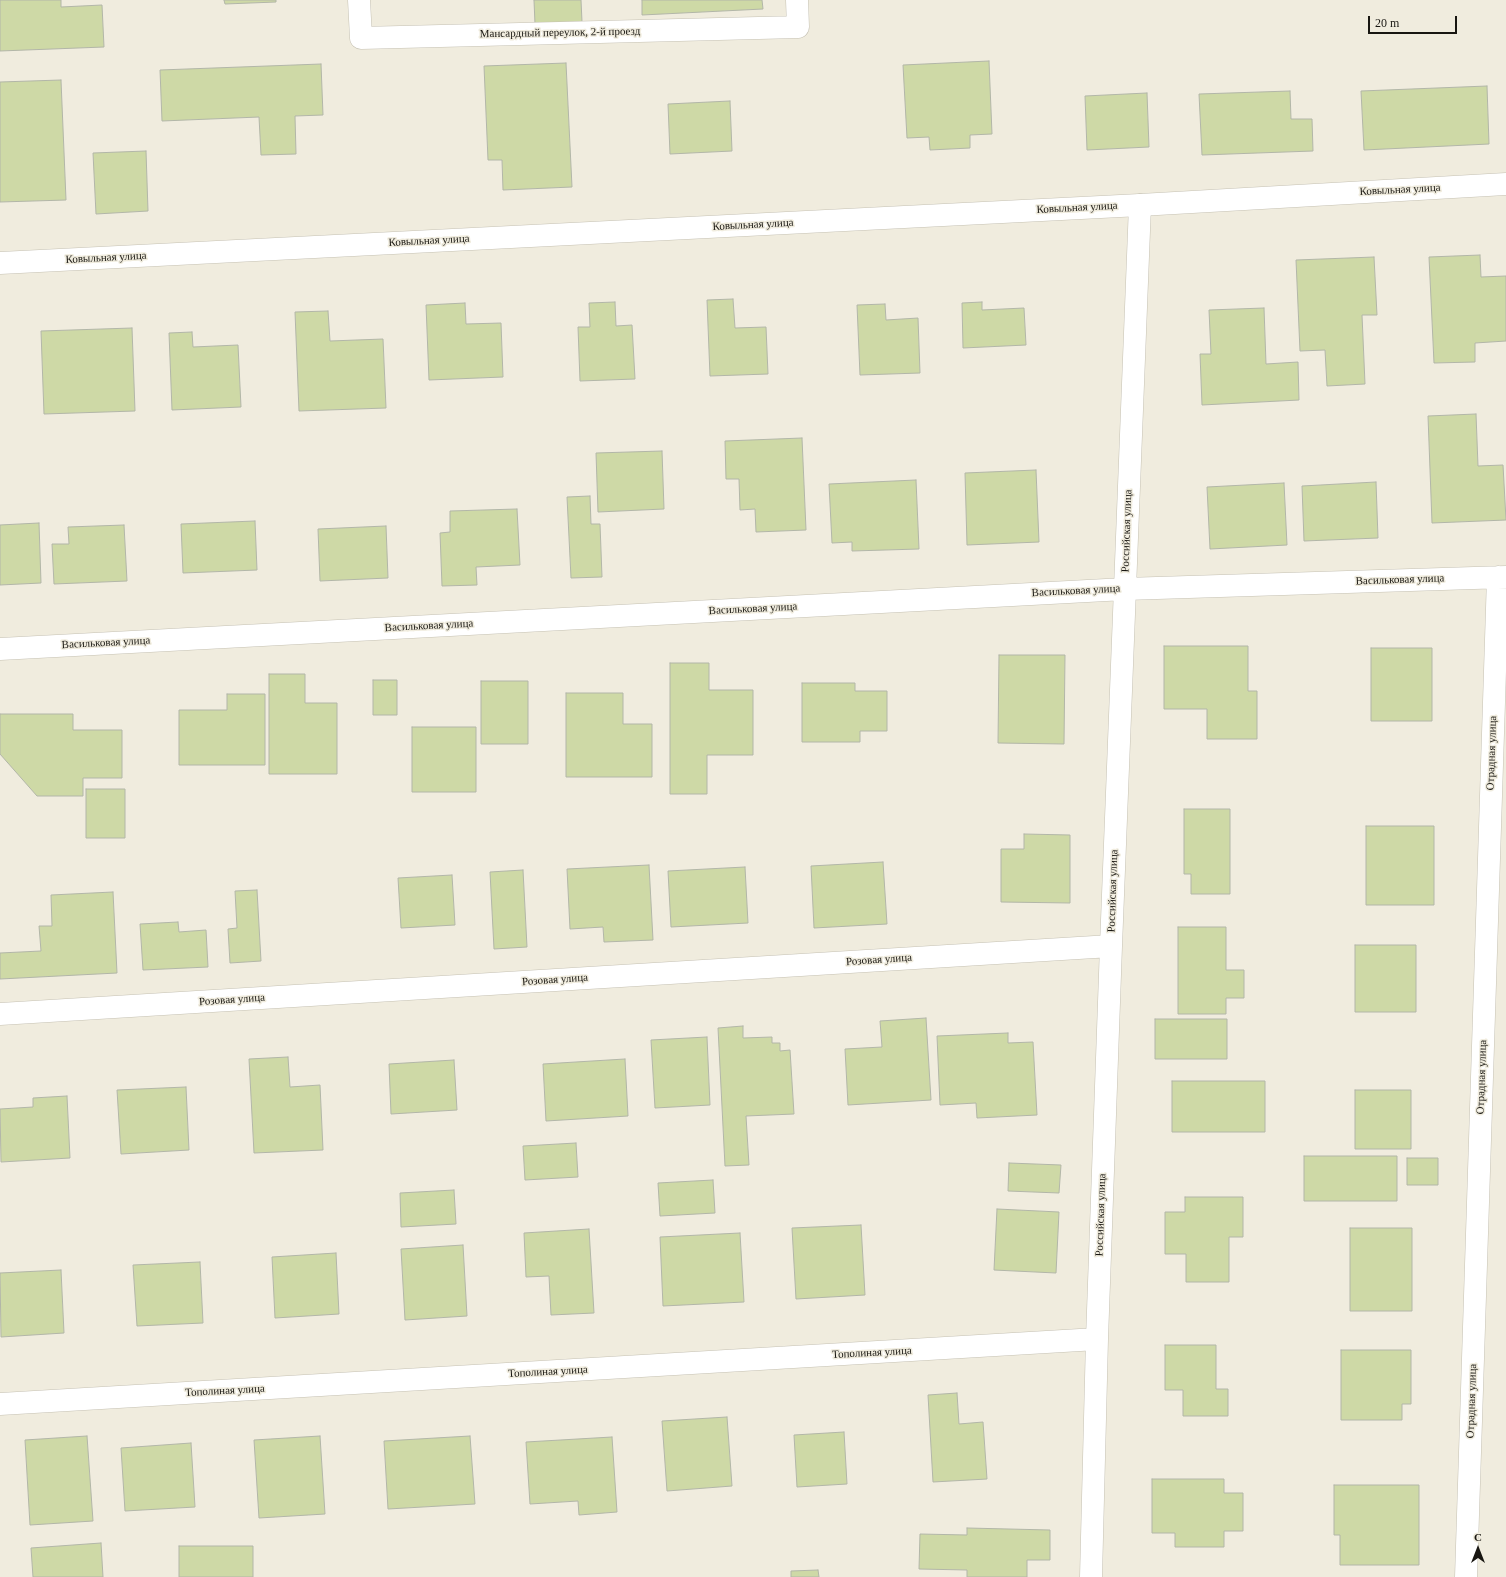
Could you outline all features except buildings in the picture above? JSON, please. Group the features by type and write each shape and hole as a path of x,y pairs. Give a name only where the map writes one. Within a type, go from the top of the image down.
{"street":[{"name":"Мансардный переулок, 2-й проезд","path":"359,0 361,38 798,27 797,0"},
{"name":"Ковыльная улица","path":"0,263 1140,205 1506,184"},
{"name":"Российская улица","path":"1091,1577 1097,1339 1111,946 1140,205"},
{"name":"Васильковая улица","path":"0,649 1125,589 1502,577"},
{"name":"Отрадная улица","path":"1466,1577 1502,577"},
{"name":"Розовая улица","path":"0,1014 1111,946"},
{"name":"Тополиная улица","path":"0,1404 1097,1339"}]}
